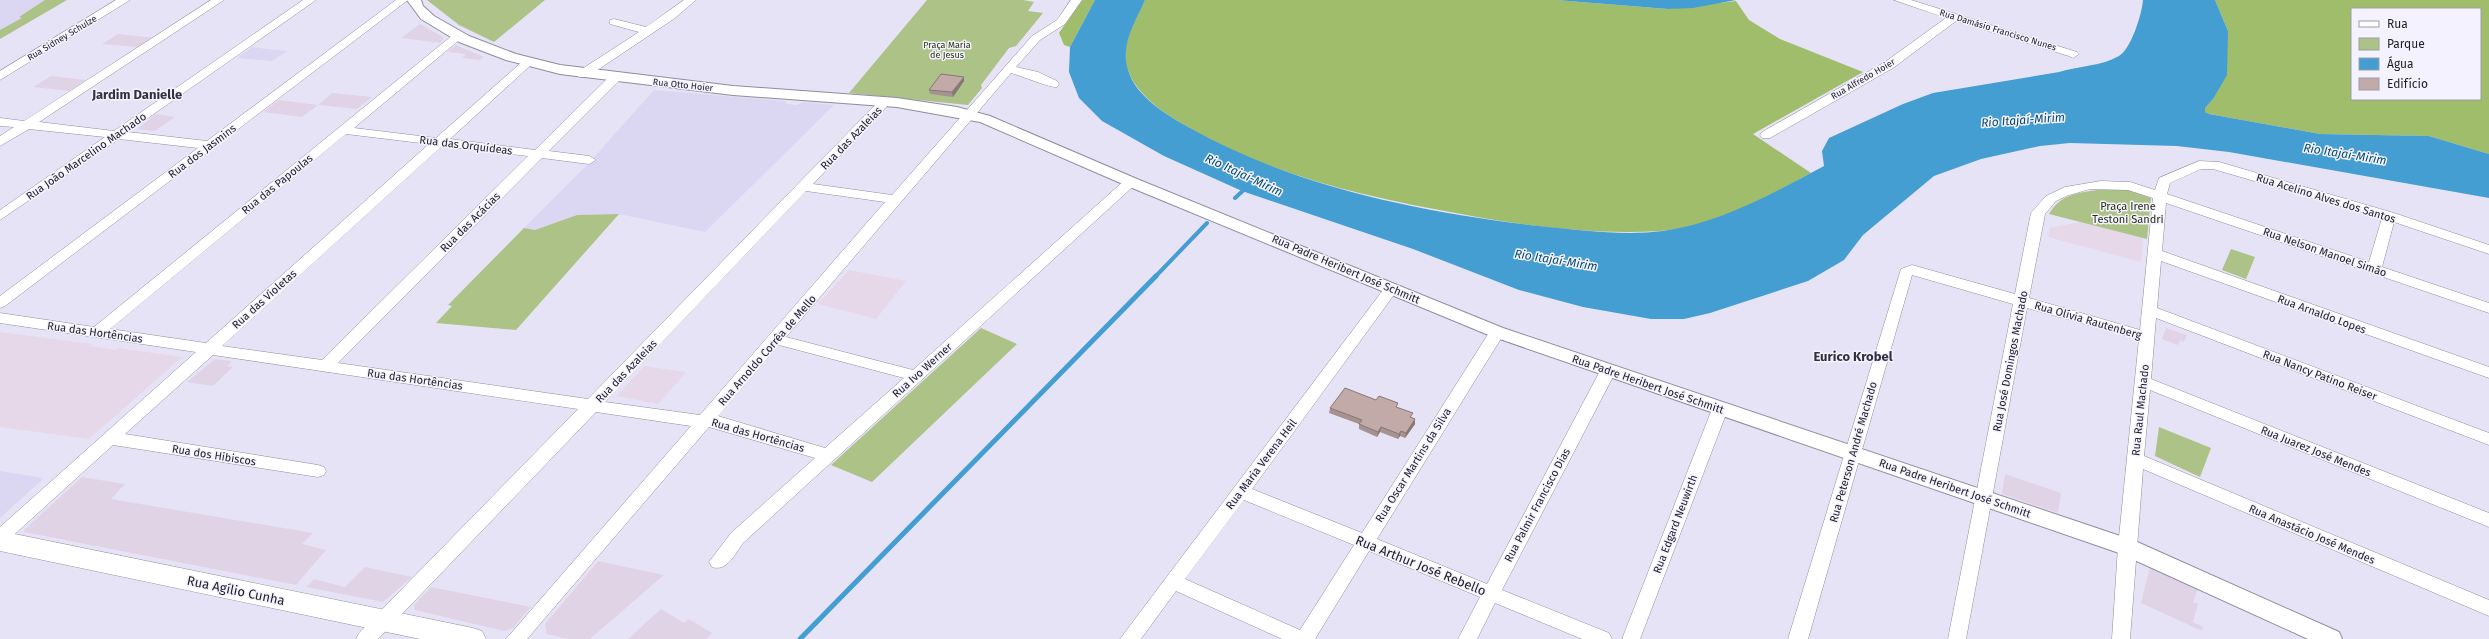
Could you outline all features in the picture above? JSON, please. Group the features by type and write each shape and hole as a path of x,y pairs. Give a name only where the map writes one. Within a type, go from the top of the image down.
{"main road":[{"name":"Rua Agílio Cunha","path":"0,540 473,639"}],"street":[{"name":"Rua Sidney Schulze","path":"0,76 124,0"},
{"path":"0,142 218,0"},
{"name":"Rua João Marcelino Machado","path":"0,216 310,0"},
{"name":"Rua dos Jasmins","path":"0,302 404,0"},
{"name":"Rua Otto Hoier","path":"414,0 424,14 458,36 493,51 528,62 583,74 885,102 971,115"},
{"path":"583,74 683,8 691,0"},
{"name":"Rua Arnoldo Corrêa de Mello","path":"516,639 971,115 1008,69 1036,38 1061,22 1077,0"},
{"name":"Rua Damásio Francisco Nunes","path":"1900,0 2073,54"},
{"name":"Rua Alfredo Hoier","path":"1766,134 1889,65 1955,17"},
{"path":"614,22 648,31"},
{"name":"Rua das Papoulas","path":"96,332 458,36"},
{"name":"Rua das Violetas","path":"0,537 528,62"},
{"path":"1008,69 1034,75 1052,84"},
{"name":"Rua das Acácias","path":"325,366 615,78"},
{"name":"Rua das Azaleias","path":"366,639 885,102"},
{"name":"Rua Padre Heribert José Schmitt","path":"971,115 1031,138 1131,182 1303,250 1391,289 1497,332 2127,547 2331,639"},
{"path":"0,122 210,145"},
{"name":"Rua das Orquídeas","path":"343,130 589,160"},
{"name":"Rua Acelino Alves dos Santos","path":"2162,188 2199,165 2214,165 2389,216 2489,250"},
{"name":"Rua Ivo Werner","path":"718,562 737,538 827,455 1131,182"},
{"name":"Rua José Domingos Machado","path":"1957,639 2038,213 2054,196 2078,188 2117,184 2162,188"},
{"path":"803,187 897,200"},
{"name":"Rua Raul Machado","path":"2121,639 2135,459 2144,382 2162,188"},
{"name":"Rua Nelson Manoel Simão","path":"2162,188 2374,268 2489,308"},
{"path":"2374,268 2389,216"},
{"name":"Rua Arnaldo Lopes","path":"2156,254 2489,373"},
{"name":"Rua Olívia Rautenberg","path":"1912,270 2148,338"},
{"name":"Rua Peterson André Machado","path":"1798,639 1906,272 1912,270"},
{"name":"Rua Maria Verena Heil","path":"1130,639 1391,289"},
{"name":"Rua Nancy Patino Reiser","path":"2151,311 2489,439"},
{"name":"Rua das Hortências","path":"0,318 717,422 827,455"},
{"name":"Rua Oscar Martins da Silva","path":"1305,639 1497,332"},
{"path":"776,339 916,376"},
{"name":"Rua Palmir Francisco Dias","path":"1467,639 1608,371"},
{"name":"Rua Juarez José Mendes","path":"2144,382 2489,520"},
{"name":"Rua Edgard Neuwirth","path":"1631,639 1720,409"},
{"name":"Rua dos Hibiscos","path":"109,438 318,471"},
{"name":"Rua Anastácio José Mendes","path":"2135,459 2489,608"},
{"name":"Rua Arthur José Rebello","path":"1240,491 1602,639"},
{"path":"1173,582 1301,639"}],"shaded area":[{"path":"0,0 55,0 0,32"},
{"path":"420,24 444,39 440,43 401,38"},
{"path":"118,34 152,37 137,47 102,44"},
{"path":"456,45 484,57 480,60 462,58 466,54 448,52"},
{"path":"252,47 287,51 272,61 237,58"},
{"path":"51,76 86,80 69,91 33,87"},
{"path":"654,90 785,101 787,104 797,105 803,102 834,105 705,232 619,214 577,215 535,230 524,228 586,166"},
{"path":"332,93 372,97 357,109 318,105"},
{"path":"279,100 318,105 302,117 263,112"},
{"path":"156,114 175,117 155,131 137,129"},
{"path":"2080,222 2143,238 2141,262 2048,237 2050,228"},
{"path":"849,270 906,281 876,319 818,304"},
{"path":"2166,328 2187,335 2184,342 2180,341 2178,345 2162,339"},
{"path":"0,332 93,344 90,346 116,350 119,348 182,357 89,439 0,427"},
{"path":"215,359 232,361 227,366 233,367 213,386 187,382"},
{"path":"644,366 686,372 658,404 617,396"},
{"path":"0,471 44,478 0,518"},
{"path":"2005,474 2061,493 2058,513 2002,494"},
{"path":"82,477 125,484 111,499 313,533 302,544 326,550 296,585 24,532 25,529"},
{"path":"598,561 664,575 590,639 568,639 547,634 545,624"},
{"path":"365,567 412,577 383,602 306,587 314,579 345,587"},
{"path":"2150,567 2198,589 2193,602 2198,604 2193,622 2203,627 2202,631 2141,603"},
{"path":"431,587 531,607 513,628 504,631 415,610 414,605"},
{"path":"661,609 684,623 689,619 712,633 706,639 628,639"}],"green space":[{"path":"45,0 67,0 0,39 0,30 22,18 19,17"},
{"path":"427,0 545,0 494,42 459,25"},
{"name":"Praça Maria de Jesus","path":"927,0 1023,0 1034,2 1028,11 1043,13 1016,46 1009,48 981,85 982,88 968,105 849,93"},
{"path":"1082,0 1095,0 1070,47 1064,45 1059,33"},
{"path":"1145,0 1556,0 1668,9 1736,1 1749,20 1780,39 1863,72 1753,134 1811,173 1738,210 1699,224 1660,231 1585,231 1535,226 1427,208 1324,184 1258,161 1226,147 1176,120 1149,100 1134,83 1126,64 1125,54 1129,35"},
{"path":"2215,0 2489,0 2489,154 2429,136 2320,134 2209,114 2205,112 2205,108 2213,99 2228,31"},
{"name":"Praça Irene Testoni Sandri","path":"2098,190 2128,190 2151,198 2147,239 2049,214 2058,203 2069,196"},
{"path":"619,214 516,330 436,323 452,306 448,305 524,228 535,230 577,215"},
{"path":"2231,249 2255,257 2246,279 2222,270"},
{"path":"981,328 1017,344 872,482 831,465"},
{"path":"2159,427 2211,448 2200,477 2155,456"}],"water":[{"name":"Rio Itajaí-Mirim","path":"1095,0 1145,0 1127,43 1126,61 1128,70 1132,80 1145,97 1162,111 1190,128 1230,149 1315,181 1359,194 1404,204 1494,220 1585,231 1632,233 1663,231 1684,227 1726,214 1746,206 1824,166 1822,151 1829,138 1903,104 1933,93 2059,72 2098,64 2119,56 2132,39 2141,14 2143,0 2215,0 2228,31 2227,75 2213,99 2205,108 2205,112 2209,114 2320,134 2429,136 2489,154 2489,198 2229,152 2177,146 2070,143 2040,146 1981,159 1934,176 1863,235 1844,260 1808,281 1710,313 1684,319 1651,319 1583,307 1519,290 1413,249 1242,191 1164,156 1102,121 1079,98 1069,72 1070,47"},
{"path":"1556,0 1736,0 1693,8 1668,9"}],"building":[{"path":"941,74 964,77 952,92 929,90"},
{"path":"1345,388 1376,400 1379,396 1398,403 1396,407 1413,413 1410,417 1415,419 1406,433 1401,431 1399,434 1381,427 1378,432 1359,424 1362,420 1330,408"}],"waterway":[{"name":"Rio Itajaí-Mirim","path":"1235,198 1247,187"},
{"path":"1155,277 1207,223"},
{"path":"800,639 1156,276"}],"district":[{"name":"Jardim Danielle","path":"137,94"},
{"name":"Eurico Krobel","path":"1853,356"}]}
